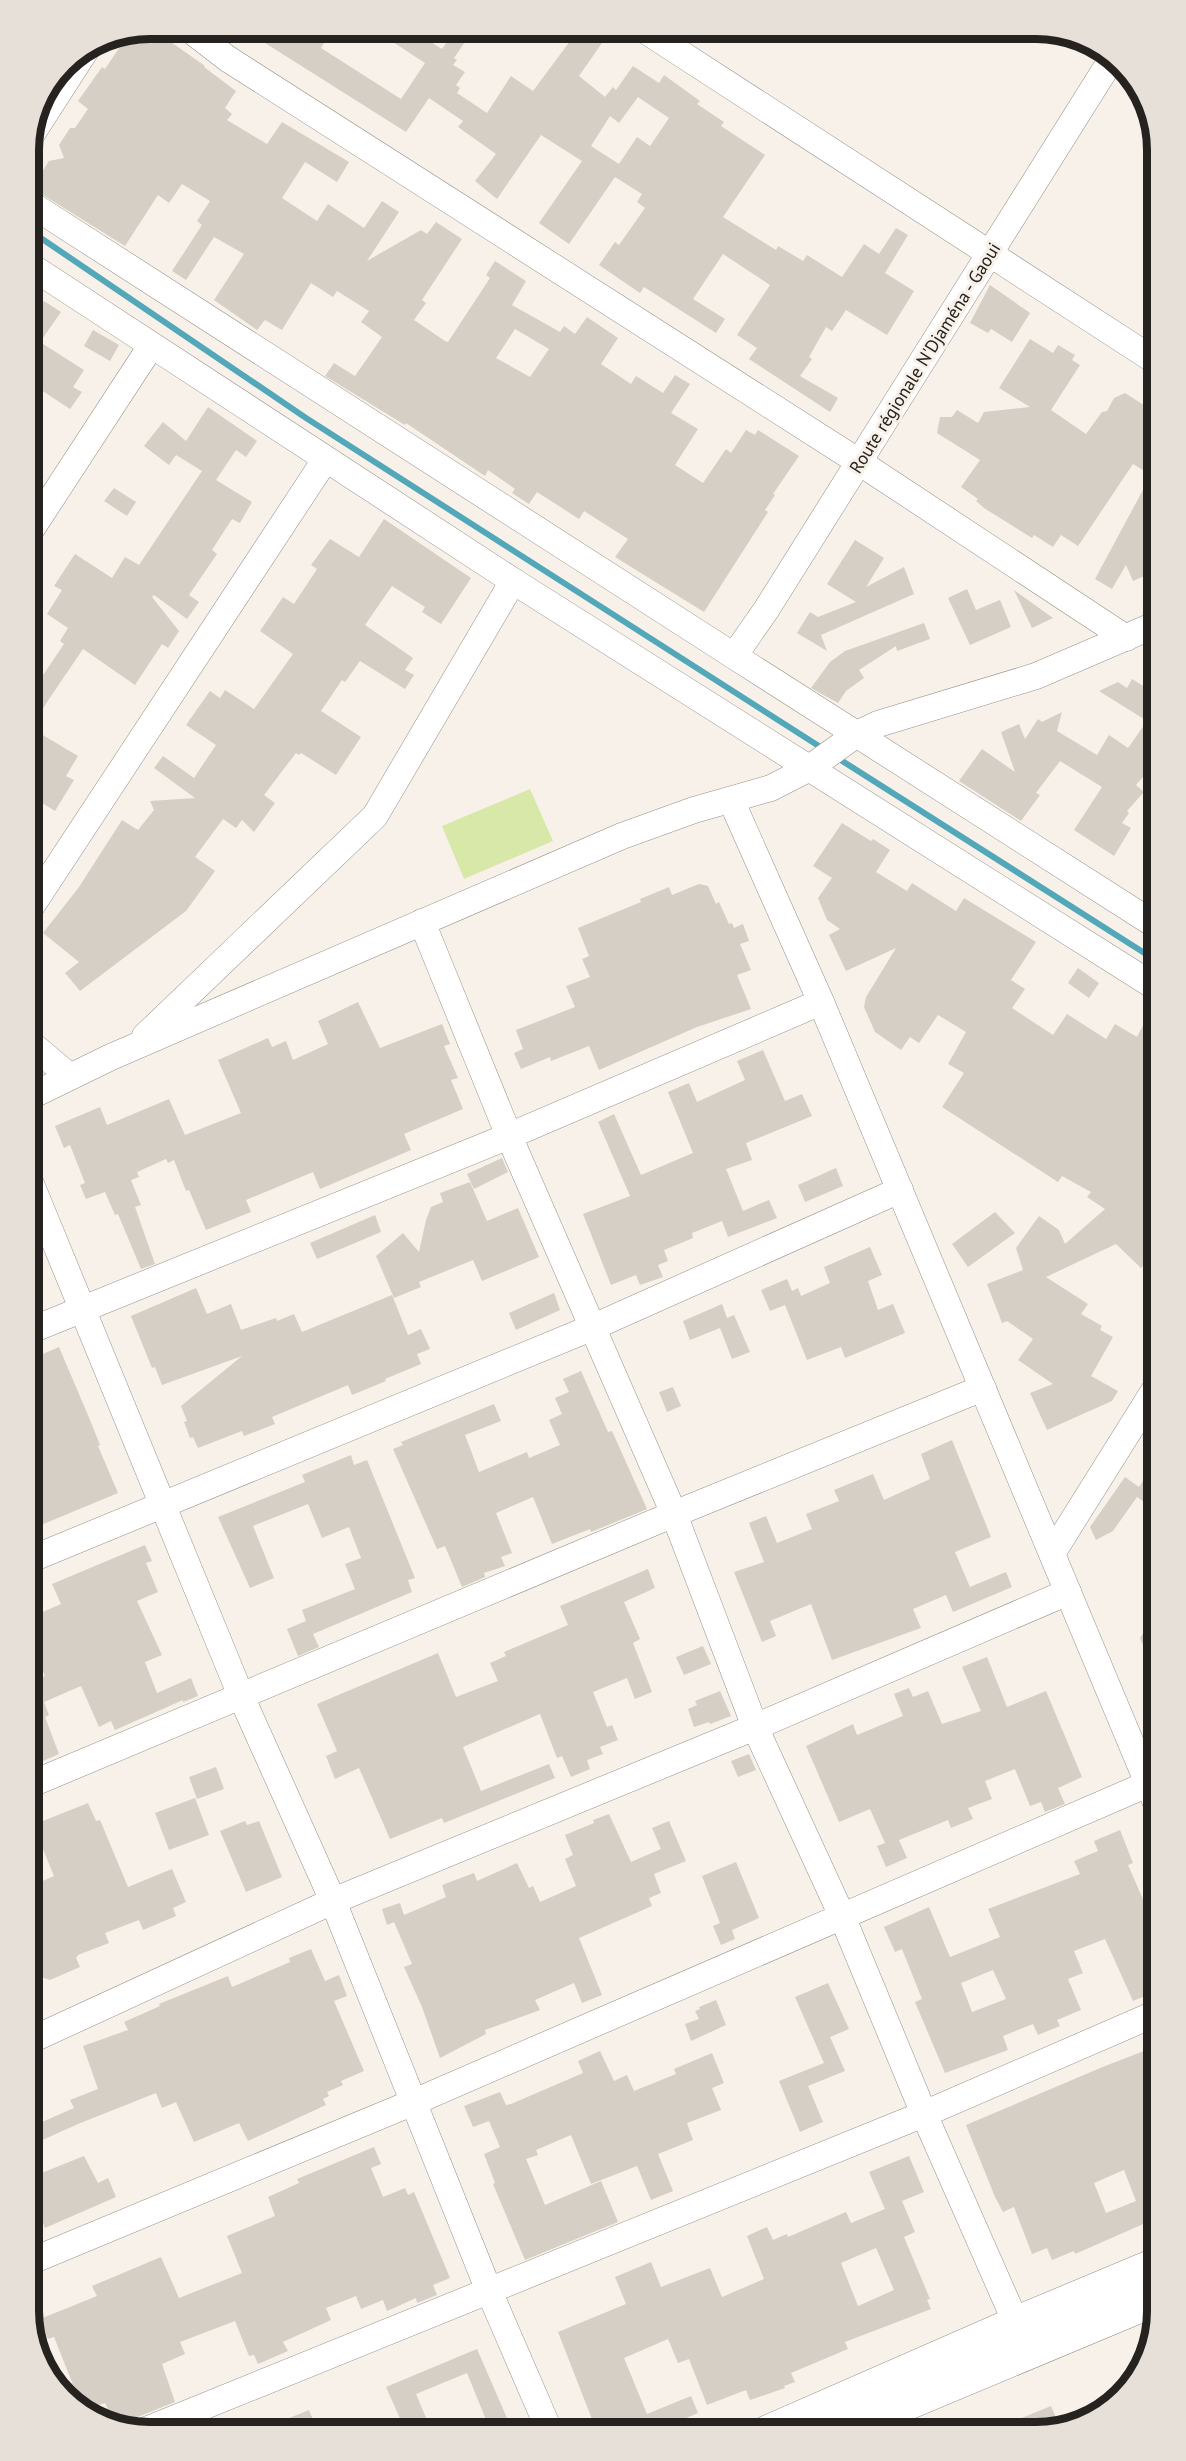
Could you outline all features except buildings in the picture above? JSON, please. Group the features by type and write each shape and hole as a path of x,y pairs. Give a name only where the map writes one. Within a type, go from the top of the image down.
{"main road":[{"path":"790,2422 1147,2269"},
{"path":"863,2422 1147,2304"}],"street":[{"path":"203,39 228,59 859,462 1126,639"},
{"path":"659,39 1147,355"},
{"name":"Route régionale N'Djaména - Gaoui","path":"734,656 766,610 1108,65"},
{"path":"45,113 74,68"},
{"path":"39,209 734,656 852,738 1147,918"},
{"path":"39,272 513,581 812,765 1147,981"},
{"path":"39,518 151,346"},
{"path":"39,895 325,460"},
{"path":"133,1047 375,816 513,581"},
{"path":"39,1092 133,1047 657,822 771,788 812,765 852,738 886,721 1036,676 1147,629"},
{"path":"731,800 821,1002 1068,1592 1147,1772"},
{"path":"422,922 509,1136 674,1514 755,1727 842,1916 924,2114 1016,2323"},
{"path":"39,1327 509,1136 821,1002"},
{"path":"39,1050 69,1076"},
{"path":"39,1556 591,1328 900,1190"},
{"path":"39,1204 241,1696 333,1901 489,2291 546,2422"},
{"path":"39,1780 674,1514 983,1388"},
{"path":"1053,1552 1147,1403"},
{"path":"39,2036 333,1901 755,1727 1068,1592"},
{"path":"39,2257 414,2102 842,1916 1147,1793"},
{"path":"166,2422 924,2114 1147,2018"}],"green space":[{"path":"530,789 553,841 464,879 442,826"}],"waterway":[{"path":"39,237 306,418 825,750"},
{"path":"836,757 1147,955"}]}
